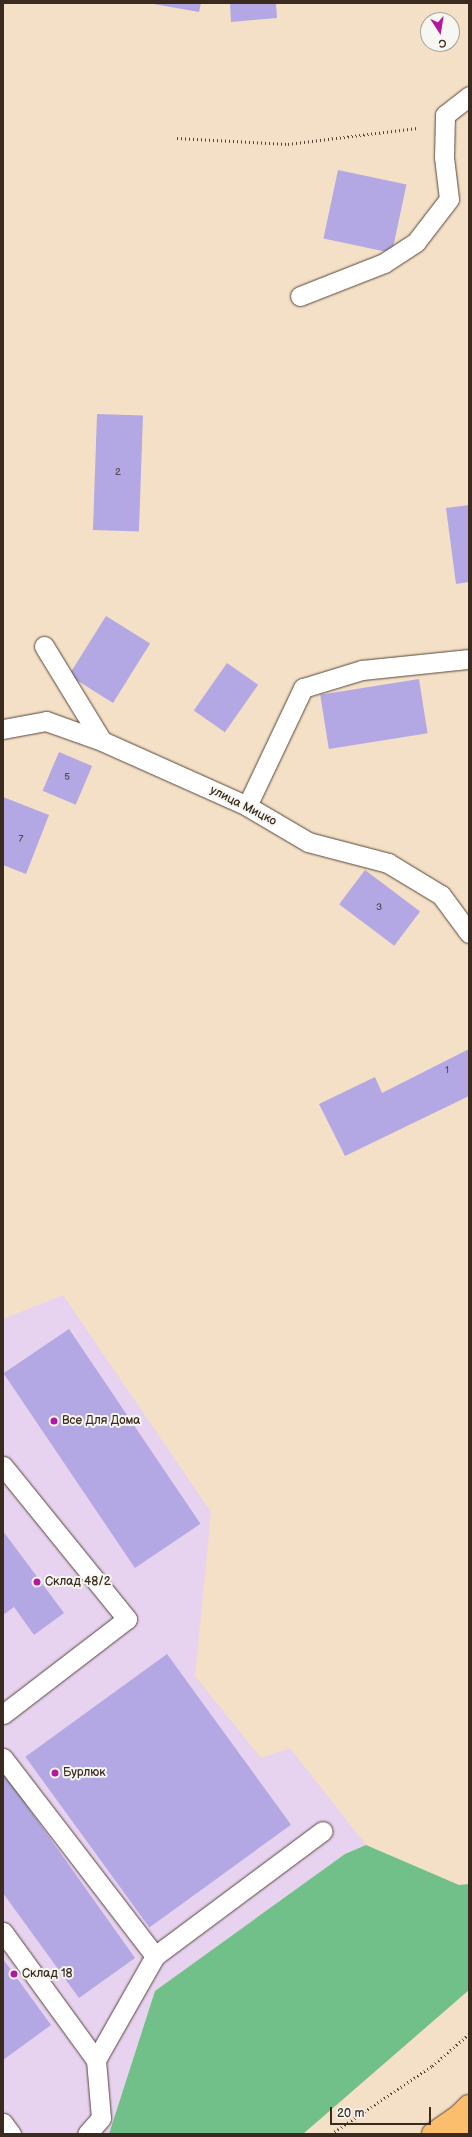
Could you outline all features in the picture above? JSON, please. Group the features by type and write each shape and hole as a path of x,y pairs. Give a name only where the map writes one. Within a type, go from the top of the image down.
{"highway":[{"path":"433,2134 469,2106"},
{"path":"463,2134 469,2130"}],"lane":[{"path":"300,296 384,264 416,242 449,199 444,156 445,115 469,96"},
{"path":"44,646 102,742"},
{"path":"246,806 303,688 362,670 469,659"},
{"name":"улица Мицко","path":"3,729 46,721 102,742 246,806 308,842 388,863 441,895 469,933"},
{"path":"3,1466 127,1619 3,1714"},
{"path":"3,1758 154,1956"},
{"path":"96,2060 154,1956 323,1831"},
{"path":"3,1932 96,2060 101,2118 87,2134"},
{"path":"3,2123 11,2134"}],"path":[{"path":"177,138 288,144 430,127 445,115"},
{"path":"331,2134 432,2066 469,2034"}],"shaded area":[{"path":"63,1295 211,1512 195,1676 261,1758 290,1748 366,1845 345,1854 155,1991 109,2134 3,2134 3,1319"}],"green space":[{"path":"366,1845 459,1885 469,1884 469,1990 303,2134 109,2134 155,1991 345,1854"}],"building":[{"path":"148,3 201,3 199,12"},
{"path":"230,3 276,3 277,18 231,22"},
{"path":"338,170 406,185 392,253 323,238"},
{"path":"97,414 143,416 139,532 93,530"},
{"path":"469,505 469,582 456,584 446,508"},
{"path":"106,616 150,644 113,703 69,675"},
{"path":"227,663 258,685 225,732 194,711"},
{"path":"419,679 428,733 329,749 320,695"},
{"path":"59,752 92,766 76,805 43,791"},
{"path":"3,797 49,815 26,874 3,865"},
{"path":"365,870 420,912 394,946 339,904"},
{"path":"469,1049 469,1096 345,1156 319,1104 375,1077 382,1093"},
{"path":"69,1329 200,1524 135,1568 4,1373"},
{"path":"3,1531 64,1613 34,1635 14,1607 3,1615"},
{"path":"167,1654 291,1825 149,1928 25,1757"},
{"path":"3,1772 135,1958 79,1998 3,1893"},
{"path":"3,1959 51,2025 3,2060"}],"place":[{"name":"Все Для Дома","path":"54,1421"},
{"name":"Склад 48/2","path":"37,1582"},
{"name":"Бурлюк","path":"55,1773"},
{"name":"Склад 18","path":"14,1974"}]}
